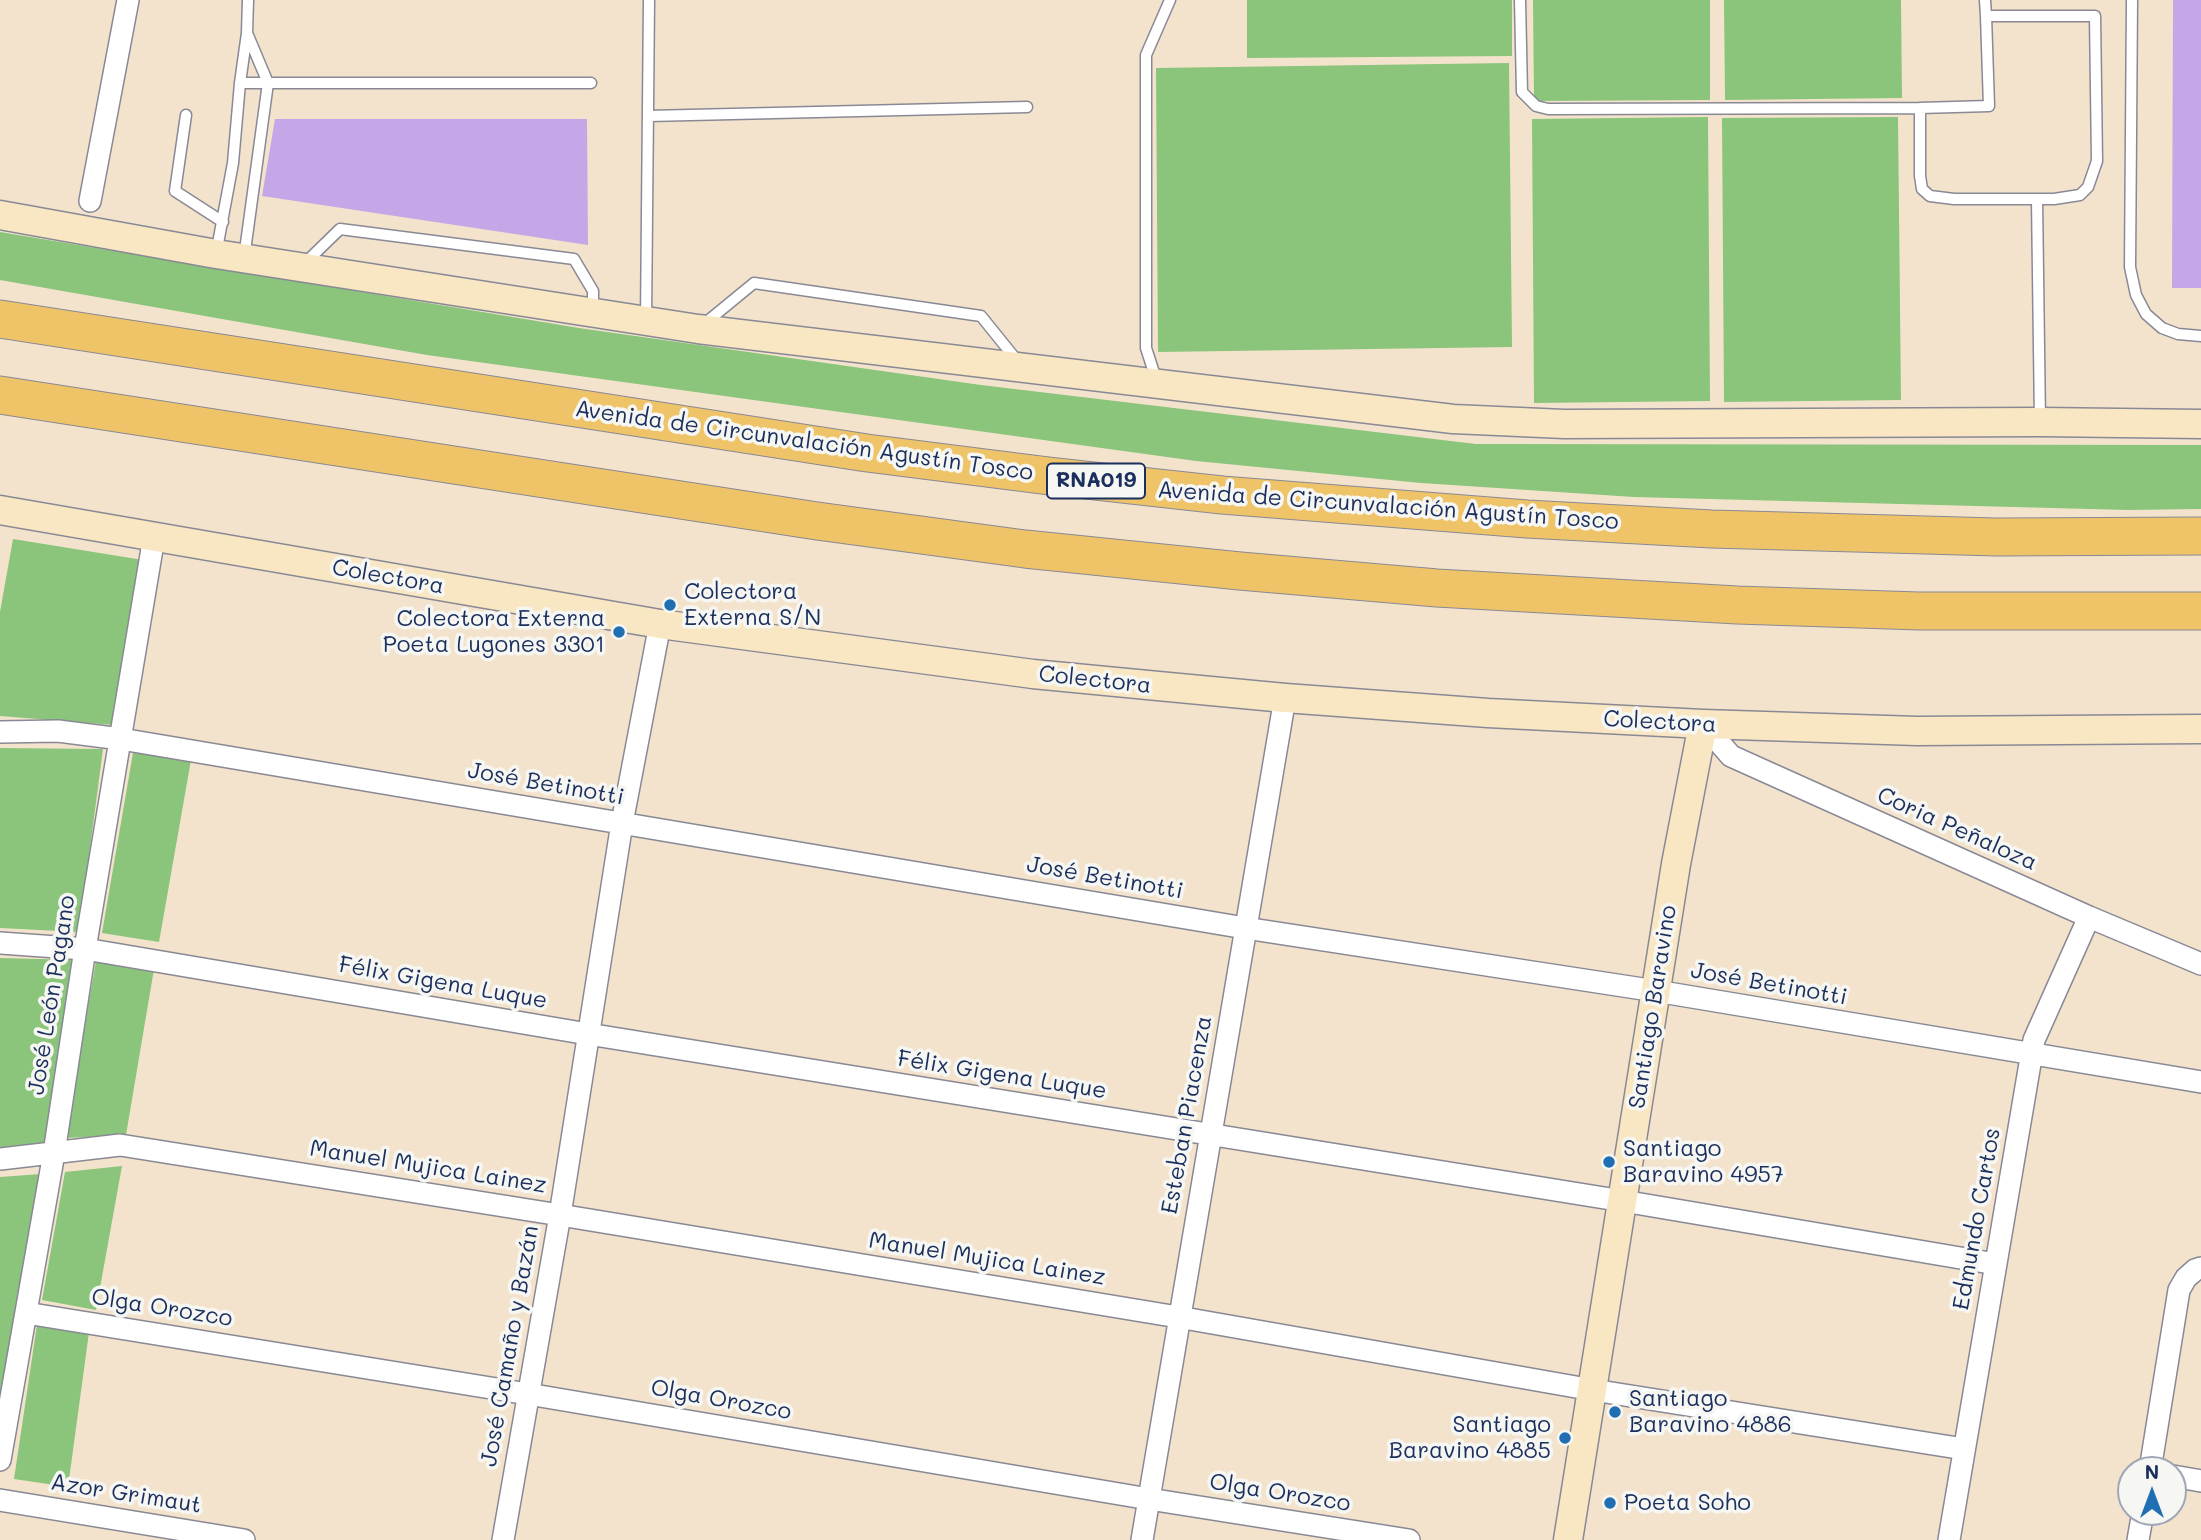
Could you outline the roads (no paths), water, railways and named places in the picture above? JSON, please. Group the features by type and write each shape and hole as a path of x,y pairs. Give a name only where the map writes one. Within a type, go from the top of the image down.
{"highway":[{"name":"Avenida de Circunvalación Agustín Tosco","path":"0,319 854,452 1222,495 1528,519 1712,530 1996,537 2201,536"},
{"path":"0,395 844,524 1025,549 1240,571 1437,588 1737,605 1919,611 2201,611"}],"main road":[{"path":"0,215 216,254 646,321 1395,414 1511,423 2201,424"},
{"name":"Colectora","path":"1,514 154,537 660,624 1033,674 1285,698 1488,713 1703,724 1917,731 2201,729"},
{"name":"Santiago Baravino","path":"1568,1540 1676,864 1703,724"}],"street":[{"path":"90,201 128,0"},
{"name":"José León Pagano","path":"0,1460 54,1153 154,537"},
{"name":"José Camaño y Bazán","path":"503,1540 560,1215 622,823 660,624"},
{"name":"Esteban Piacenza","path":"1142,1540 1285,698"},
{"name":"Coria Peñaloza","path":"1703,724 1731,756 2201,964"},
{"name":"José Betinotti","path":"0,732 73,732 121,739 1245,928 1656,991 2201,1082"},
{"name":"Edmundo Cartos","path":"1949,1540 2032,1055 2040,1025 2090,917"},
{"name":"Félix Gigena Luque","path":"0,943 85,949 1996,1264"},
{"name":"Manuel Mujica Lainez","path":"0,1159 120,1145 560,1215 1178,1317 1592,1390 1964,1449"},
{"path":"2152,1456 2179,1290 2186,1278 2201,1268"},
{"name":"Olga Orozco","path":"26,1313 1409,1540"},
{"name":"Azor Grimaut","path":"0,1500 244,1540"}],"lane":[{"path":"216,254 233,163 248,0"},
{"path":"646,321 649,0"},
{"path":"1157,384 1146,348 1146,55 1170,0"},
{"path":"1520,0 1522,92 1536,106 1548,109 1989,106 1985,0"},
{"path":"2132,0 2130,267 2136,295 2146,314 2162,328 2178,334 2201,337"},
{"path":"1920,108 1920,176 1922,189 1930,195 1954,199 2054,199 2080,195 2088,187 2097,161 2095,16 1986,16"},
{"path":"244,258 268,83 247,33"},
{"path":"240,83 592,83"},
{"path":"648,116 1027,107"},
{"path":"186,115 175,191 223,222"},
{"path":"2037,199 2040,422"},
{"path":"302,266 340,229 574,259 593,291 593,313"},
{"path":"698,328 754,283 981,316 1023,368"}],"place":[{"name":"Colectora Externa S/N","path":"670,605"},
{"name":"Colectora Externa Poeta Lugones 3301","path":"619,632"},
{"name":"Santiago Baravino 4957","path":"1609,1162"},
{"name":"Santiago Baravino 4886","path":"1615,1412"},
{"name":"Santiago Baravino 4885","path":"1565,1438"},
{"name":"Poeta Soho","path":"1610,1503"}]}
